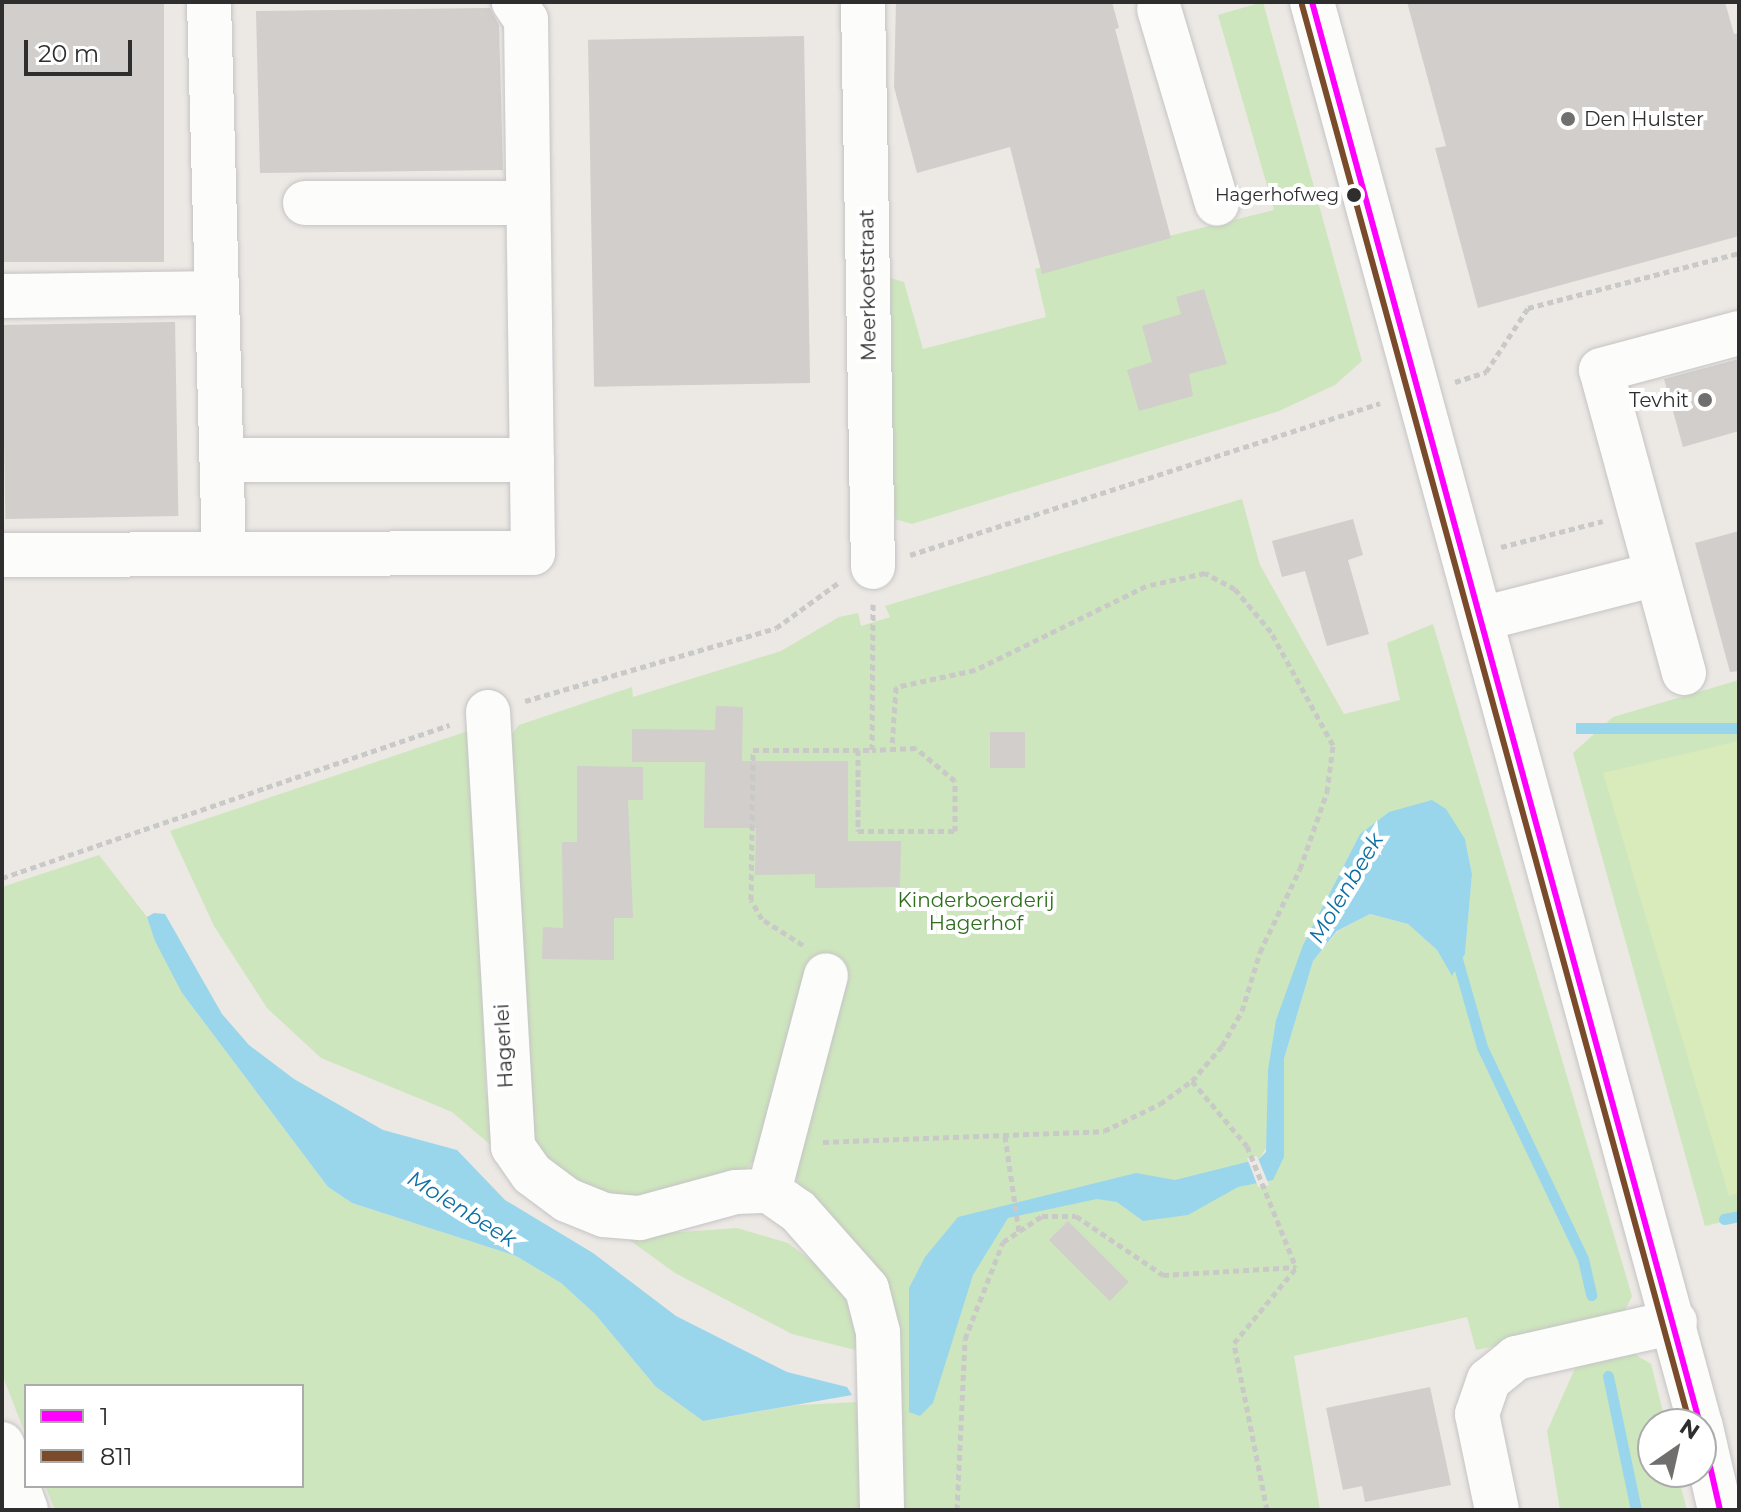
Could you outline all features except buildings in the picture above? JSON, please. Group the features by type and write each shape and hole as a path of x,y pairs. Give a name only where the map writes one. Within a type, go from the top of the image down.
{"street":[{"path":"209,2 224,554"},
{"name":"Meerkoetstraat","path":"863,2 873,567"},
{"path":"1312,2 1697,1408"},
{"path":"2,555 109,536 224,554 533,553 527,8"},
{"path":"1159,9 1217,204"},
{"path":"305,203 527,203"},
{"path":"2,296 55,278 217,293"},
{"path":"1684,673 1601,370 1739,333"},
{"path":"222,460 532,460"},
{"path":"1481,619 1656,574"},
{"name":"Hagerlei","path":"488,712 513,1147 532,1174 567,1200 604,1215 640,1218 736,1192 769,1191"},
{"path":"826,975 769,1191 828,1241 867,1289 878,1332 882,1510"},
{"path":"1497,1510 1477,1414 1489,1380 1516,1358 1675,1322"},
{"path":"2,1444 26,1510"},
{"path":"1715,1488 1720,1510"}],"path":[{"path":"2,878 488,712 776,628 843,579 873,567 1486,372 1528,308 1739,253"},
{"path":"1489,550 1639,512"},
{"path":"872,750 873,567"},
{"path":"781,1143 1104,1131 1160,1104 1192,1081 1222,1046 1242,1011 1260,952 1300,869 1323,805 1333,745 1271,632 1235,589 1205,573 1146,586 975,670 896,687 892,747"},
{"path":"826,975 822,957 762,919 751,900 753,750 916,748 955,781 955,831 858,831 858,750"},
{"path":"1192,1081 1247,1146 1296,1267"},
{"path":"1005,1136 1019,1232"},
{"path":"957,1510 965,1339 1003,1242 1042,1216 1076,1216 1163,1275 1296,1267"},
{"path":"1267,1510 1234,1343 1296,1267"}],"green space":[{"path":"1263,2 1362,361 1335,385 1279,411 912,524 888,517 887,277 904,282 923,349 1046,317 1035,269 1274,210 1218,15"},
{"name":"Kinderboerderij Hagerhof","path":"1242,499 1260,565 1344,714 1400,700 1387,643 1433,624 1632,1296 1621,1319 1476,1350 1467,1317 1294,1356 1320,1510 890,1510 884,1324 799,1186 792,1163 759,1154 738,1180 610,1204 549,1165 533,1139 511,735 519,725 632,687 633,697 781,651 839,617 858,613 861,626 890,617 885,606","holes":["1389,812 1465,839 1472,874 1465,954 1452,975 1437,950 1408,924 1370,914 1338,931 1313,961 1284,1059 1284,1157 1245,1163 1259,1159 1270,1142 1303,945 1360,834"]},
{"path":"1739,680 1739,1218 1705,1226 1573,753 1613,717"},
{"path":"474,729 486,1092 500,1153 452,1112 321,1058 267,1008 214,926 170,831"},
{"path":"1739,741 1739,1193 1729,1196 1603,773"},
{"path":"99,855 147,917 182,993 328,1187 352,1203 516,1256 561,1283 595,1314 656,1387 703,1421 797,1405 858,1402 861,1510 55,1510 46,1488 304,1488 304,1384 24,1384 24,1431 2,1374 2,887"},
{"path":"737,1228 788,1243 821,1268 844,1294 867,1353 792,1334 675,1273 624,1236"},
{"path":"1631,1352 1651,1364 1662,1408 1637,1408 1637,1488 1681,1488 1687,1510 1560,1510 1547,1431 1576,1366"}],"water":[{"path":"1576,723 1739,723 1739,734 1576,734"},
{"path":"1432,800 1446,809 1465,839 1472,874 1465,954 1452,976 1437,950 1408,924 1370,914 1337,931 1313,961 1284,1059 1284,1157 1273,1180 1238,1187 1188,1215 1143,1221 1117,1202 1097,1199 1008,1218 973,1275 933,1403 920,1416 909,1412 909,1288 925,1257 958,1217 1136,1173 1175,1180 1259,1159 1266,1152 1268,1070 1276,1020 1303,945 1360,834 1389,812"},
{"path":"154,913 165,914 222,1014 249,1045 294,1079 383,1130 457,1150 505,1200 593,1253 676,1316 787,1372 847,1387 852,1395 703,1421 656,1387 595,1314 561,1283 516,1256 352,1203 328,1187 182,993 155,941 147,917"}],"pier":[{"path":"1257,1156 1269,1185 1258,1187 1247,1158"}],"waterway":[{"name":"Molenbeek","path":"1455,952 1482,1047 1583,1259 1591,1295"},
{"path":"1724,1219 1739,1216"},
{"name":"Molenbeek","path":"1608,1376 1636,1510"}],"transit line":[{"name":"1","path":"1312,2 1696,1408"},
{"name":"811","path":"1302,5 1686,1408"},
{"name":"1","path":"1715,1488 1720,1510"}],"place":[{"name":"Den Hulster","path":"1568,119"},
{"name":"Hagerhofweg","path":"1354,195"},
{"name":"Tevhit","path":"1705,400"}]}
